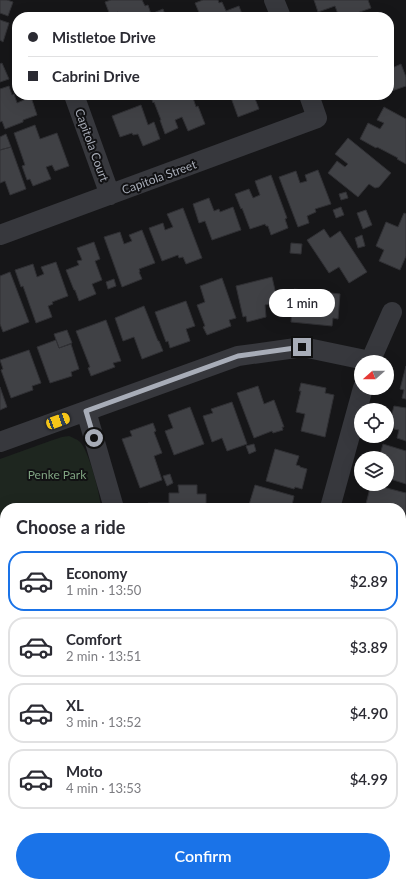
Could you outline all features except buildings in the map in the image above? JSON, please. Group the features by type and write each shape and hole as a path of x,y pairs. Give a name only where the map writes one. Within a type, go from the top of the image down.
{"street":[{"path":"274,0 279,12"},
{"name":"Capitola Court","path":"76,100 110,195"},
{"name":"Capitola Street","path":"0,235 317,118 311,100"},
{"path":"373,355 392,312"},
{"path":"0,442 238,356 302,347 354,358"},
{"path":"331,503 361,395"},
{"path":"86,411 113,503"}],"green space":[{"name":"Penke Park","path":"69,436 76,439 83,447 90,463 99,493 100,503 0,503 0,459 62,437"}],"route":[{"path":"94,438 86,411 238,356 302,347"}]}
